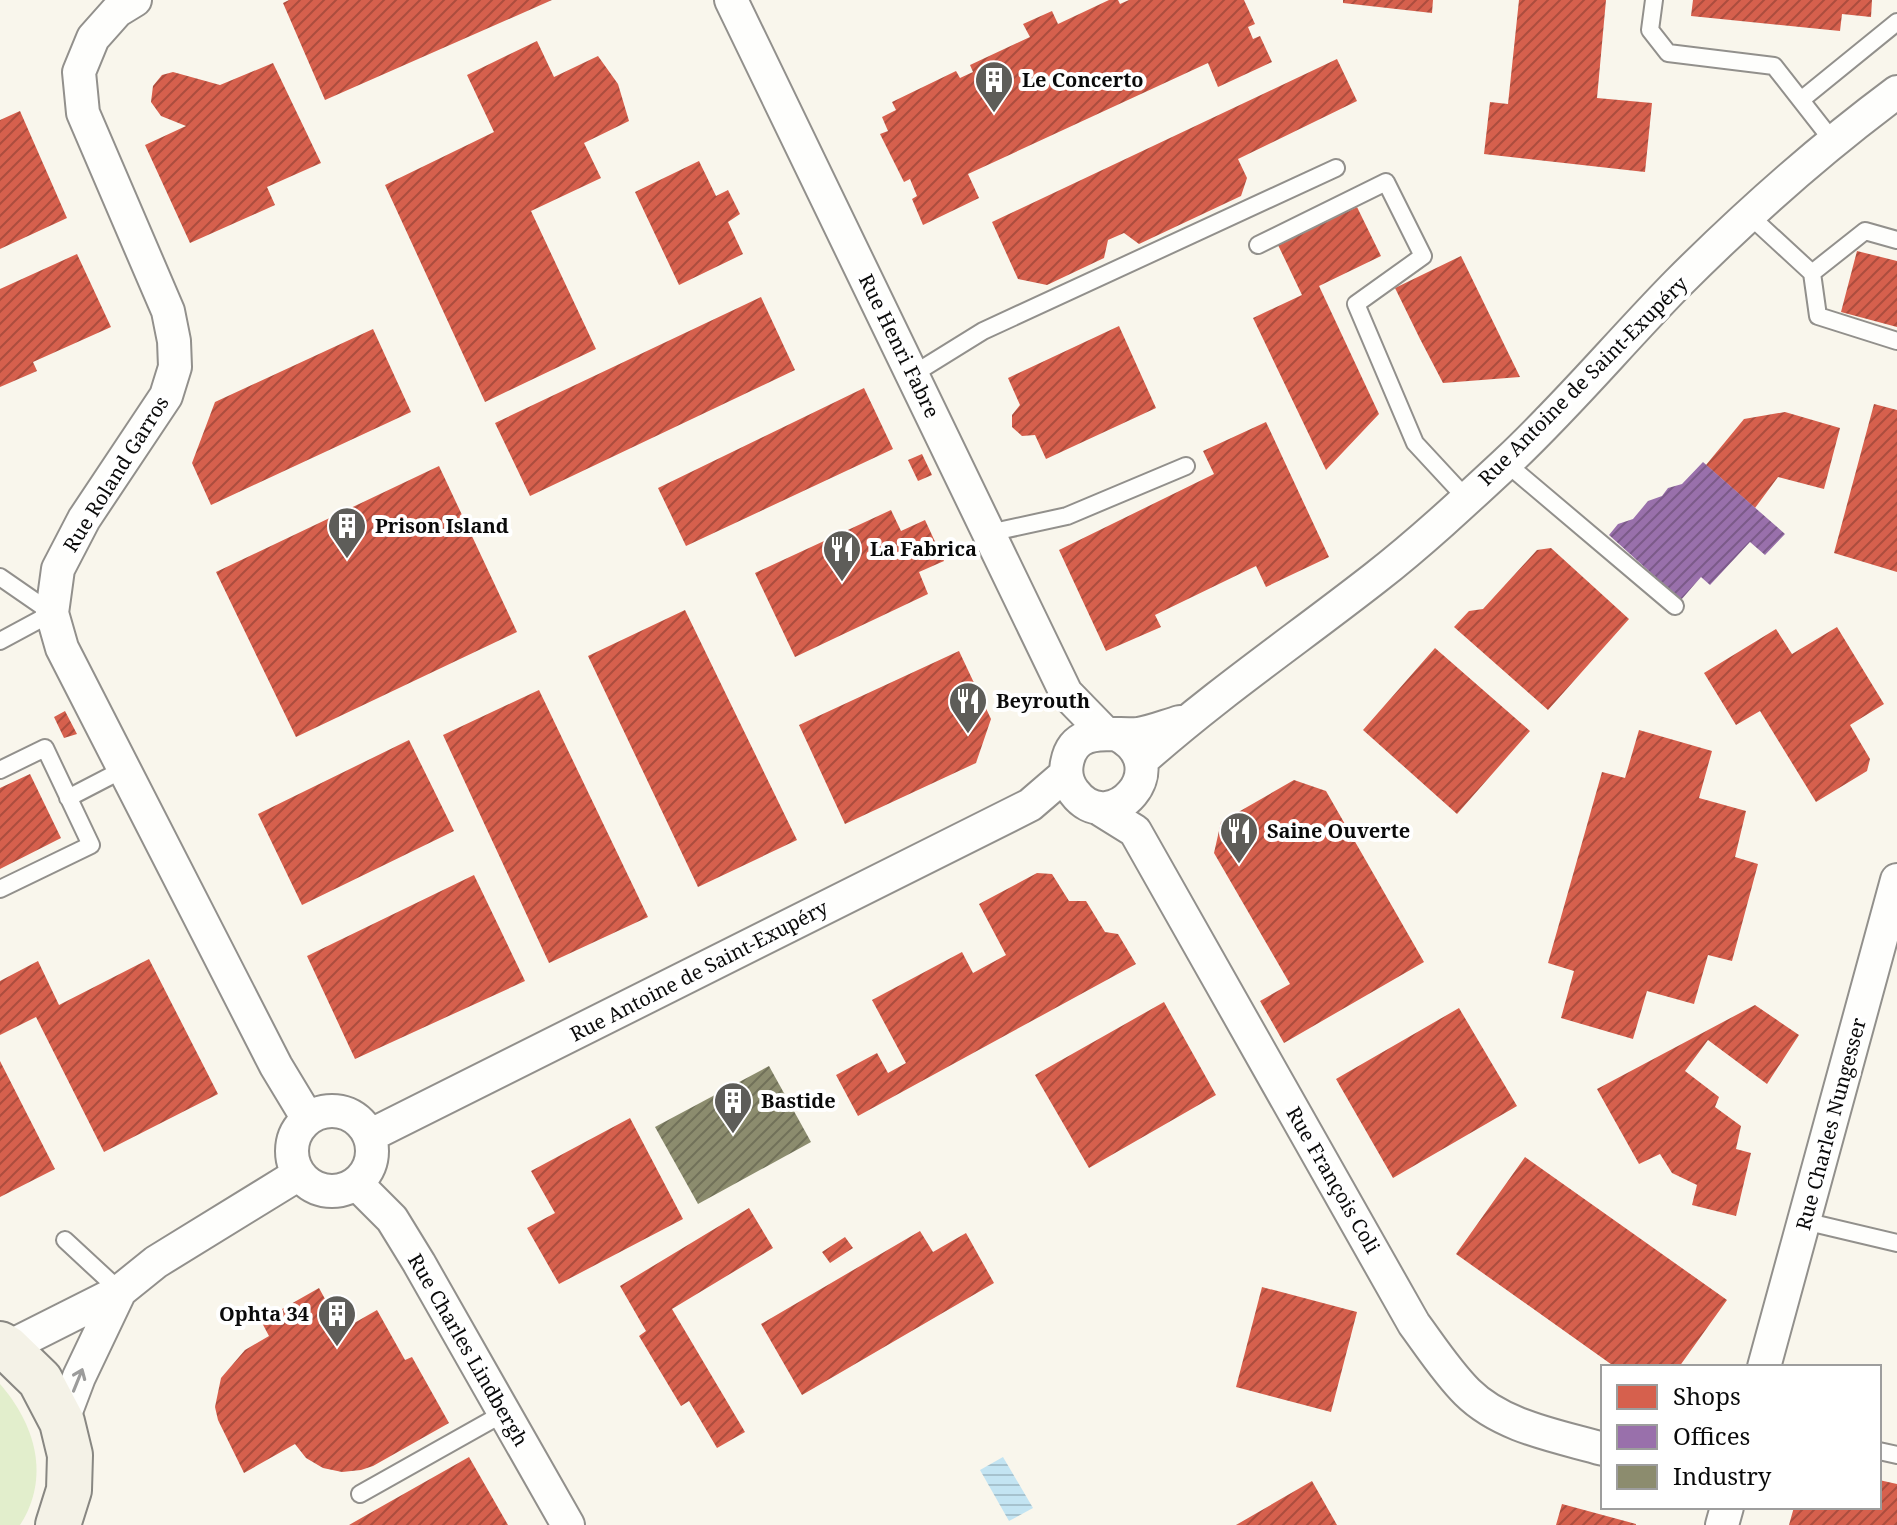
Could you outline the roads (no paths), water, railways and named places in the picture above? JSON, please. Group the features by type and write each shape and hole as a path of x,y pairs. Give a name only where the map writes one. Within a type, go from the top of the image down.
{"main road":[{"path":"3,1346 40,1380 62,1422 70,1455 69,1490 58,1525"}],"street":[{"name":"Rue Roland Garros","path":"135,0 117,11 93,38 79,72 83,113 168,311 175,367 166,396 84,519 58,569 52,613 62,648 276,1066 308,1119"},
{"name":"Rue Henri Fabre","path":"731,0 1066,693 1110,733"},
{"name":"Rue Antoine de Saint-Exupéry","path":"1140,773 1187,720 1378,576 1506,463 1581,389 1677,285 1749,215 1832,140 1897,92"},
{"name":"Rue Henri Fabre","path":"1066,693 1069,761"},
{"name":"Rue Antoine de Saint-Exupéry","path":"1110,733 1141,733 1187,720"},
{"path":"1135,831 1140,773 1136,749 1128,740 1110,733 1080,740 1069,761 1069,786 1092,805 1110,808 1122,803 1140,773"},
{"name":"Rue Antoine de Saint-Exupéry","path":"369,1136 1030,805 1069,761"},
{"name":"Rue Antoine de Saint-Exupéry","path":"1030,805 1092,805"},
{"name":"Rue François Coli","path":"1092,805 1135,831 1414,1324 1437,1356 1469,1394 1503,1417 1601,1448"},
{"name":"Rue Charles Nungesser","path":"1765,1365 1897,880"},
{"path":"343,1112 363,1125 369,1136 372,1149 365,1173 345,1189 319,1189 299,1174 291,1151 299,1128 318,1113 343,1112"},
{"path":"3,1346 120,1291 156,1262 299,1174"},
{"name":"Rue Charles Lindbergh","path":"356,1183 392,1219 568,1525"},
{"path":"62,1422 79,1377 120,1291"}],"lane":[{"path":"1654,0 1650,30 1668,53 1774,66 1832,140"},
{"path":"1801,100 1897,22"},
{"path":"912,375 983,331 1336,168"},
{"path":"1258,245 1386,182 1423,256 1356,304 1415,443 1466,498"},
{"path":"1749,215 1812,273 1818,316 1897,341"},
{"path":"1812,273 1865,231 1897,240"},
{"path":"1506,463 1675,606"},
{"path":"989,533 1067,516 1186,466"},
{"path":"0,577 52,613 0,641"},
{"path":"0,770 45,748 91,845 0,889"},
{"path":"68,798 124,769"},
{"path":"1804,1221 1897,1243"},
{"path":"65,1240 120,1291"},
{"path":"360,1494 504,1413"}],"water":[{"path":"1003,1457 1033,1508 1009,1521 980,1470"}],"place":[{"name":"Le Concerto","path":"994,114"},
{"name":"Prison Island","path":"347,560"},
{"name":"La Fabrica","path":"842,583"},
{"name":"Beyrouth","path":"968,735"},
{"name":"Saine Ouverte","path":"1239,865"},
{"name":"Bastide","path":"733,1135"},
{"name":"Ophta 34","path":"337,1348"}]}
